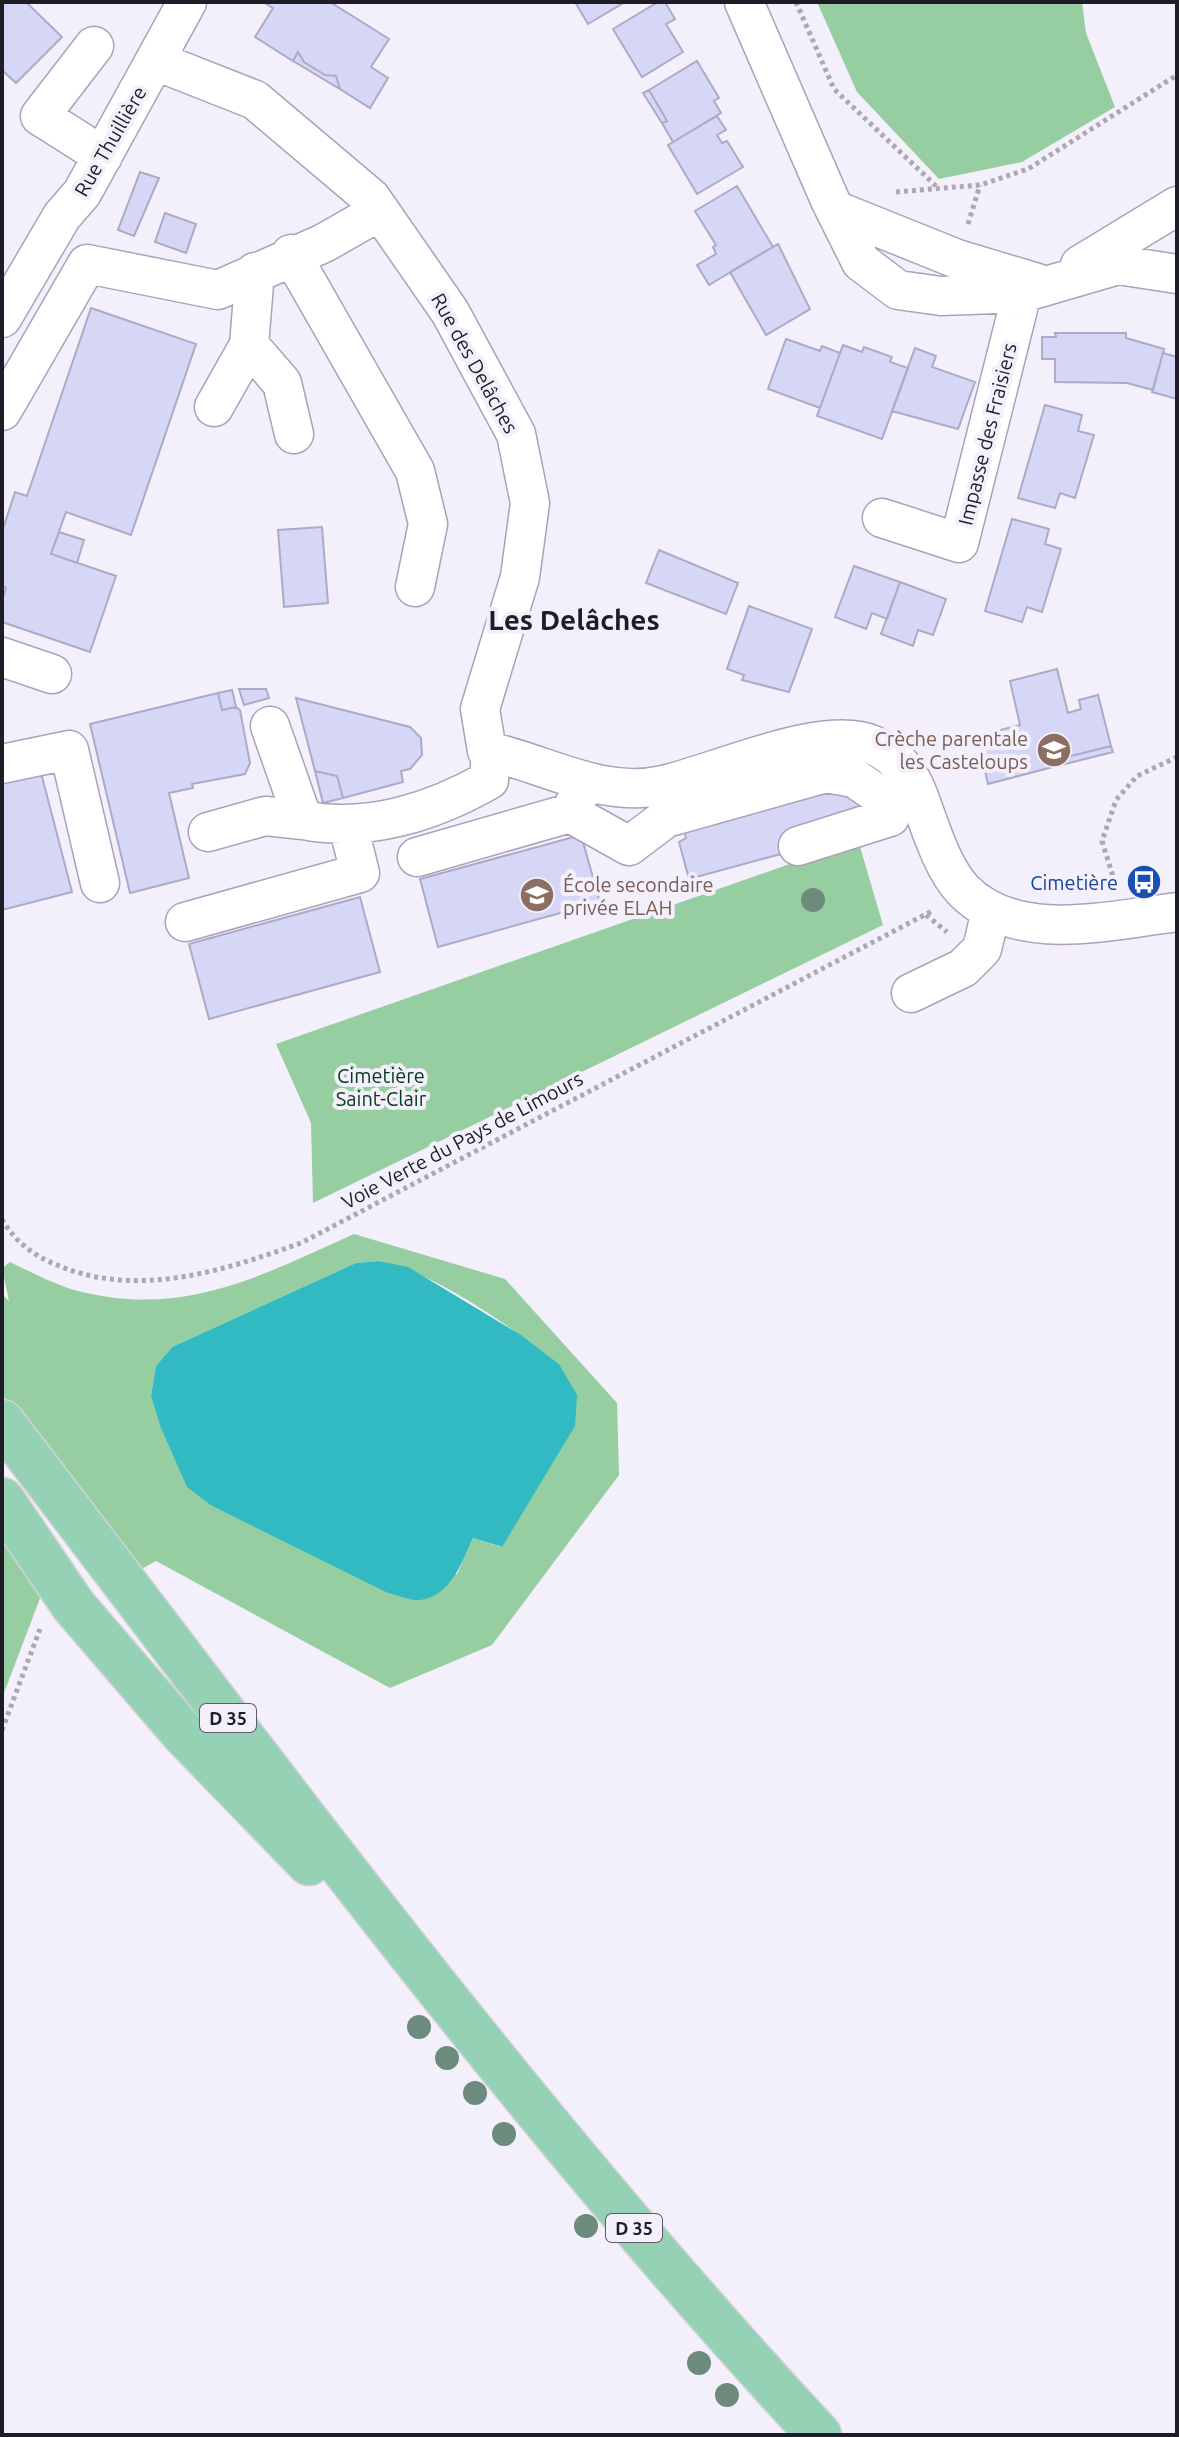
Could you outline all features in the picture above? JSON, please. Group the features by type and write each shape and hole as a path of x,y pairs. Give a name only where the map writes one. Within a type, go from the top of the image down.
{"main road":[{"name":"D 35","path":"2,1422 455,2014 719,2327 819,2435"},
{"name":"D 35","path":"2,1500 58,1584 183,1733 455,2014"}],"street":[{"name":"Rue Thuillière","path":"2,318 62,216 82,193 187,2"},
{"path":"744,2 861,262 898,290 941,296 1039,287 1118,265 1177,274"},
{"path":"94,46 40,116 103,156"},
{"name":"Rue des Delâches","path":"156,61 255,100 371,198 450,312 516,434 530,503 520,577 480,709 487,751 491,751"},
{"path":"835,210 957,259 1039,287 1177,206"},
{"path":"2,411 87,264 218,290 291,254 324,243 380,211"},
{"path":"291,254 415,471 428,524 415,587"},
{"path":"214,407 249,345 255,272"},
{"name":"Impasse des Fraisiers","path":"882,518 959,543 1039,287"},
{"path":"249,345 282,383 294,434"},
{"path":"2,657 52,674"},
{"path":"270,726 303,820"},
{"path":"417,857 578,797 641,790 823,739 856,740 891,755 917,784 944,857 977,900 1024,922 1056,924 1177,912"},
{"path":"2,764 69,750 100,883"},
{"path":"208,832 265,816 348,825 375,823 454,800 489,780 491,751 578,797 629,846 666,818 826,773 854,778 882,797 890,817 798,846"},
{"path":"185,922 360,873 348,825"},
{"path":"911,993 963,968 982,949 977,900"}],"path":[{"path":"796,2 834,89 873,121 937,187"},
{"path":"891,192 980,185 1028,169 1177,75"},
{"path":"1117,920 1114,878 1102,841 1110,814 1116,800 1137,776 1177,757"},
{"name":"Voie Verte du Pays de Limours","path":"2,1219 22,1245 48,1262 89,1279 143,1282 200,1274 244,1263 301,1243 926,915"},
{"path":"2,1730 58,1584"}],"green space":[{"path":"817,2 1082,2 1086,33 1115,107 1022,162 939,179 857,92"},
{"name":"Cimetière Saint-Clair","path":"858,840 883,925 313,1203 311,1123 276,1044"},
{"path":"354,1234 505,1279 617,1403 619,1475 492,1645 390,1688 156,1561 136,1572 2,1395 2,1294 9,1301 2,1268 10,1262 78,1291 116,1298 152,1299 187,1296 253,1278","holes":["379,1261 401,1267 449,1289 559,1364 501,1547 473,1538 457,1574 327,1561 212,1506 151,1396 156,1366 172,1347 356,1263"]},
{"path":"2,1538 42,1593 4,1693 2,1691"}],"water":[{"path":"379,1261 408,1267 521,1335 559,1364 577,1395 575,1426 502,1547 473,1538 460,1567 447,1585 431,1597 420,1600 388,1593 212,1506 187,1487 161,1428 151,1396 156,1366 172,1347 356,1263"}],"building":[{"path":"2,2 26,2 62,37 16,83 2,70"},
{"path":"263,2 330,2 389,39 371,67 388,78 370,108 340,89 336,76 325,75 304,62 298,52 293,61 255,37 273,8"},
{"path":"575,2 625,2 588,24"},
{"path":"658,2 665,2 675,19 666,24 683,52 642,77 613,29"},
{"path":"298,52 304,62 325,75 336,76 340,89 293,61"},
{"path":"697,61 719,98 714,101 721,113 673,142 662,123 667,121 649,90"},
{"path":"649,90 667,121 662,123 643,93"},
{"path":"717,116 726,130 717,135 722,143 727,141 743,167 697,194 668,145"},
{"path":"140,172 159,178 134,236 118,230"},
{"path":"737,186 773,247 709,285 697,265 716,254 713,247 716,245 695,211"},
{"path":"165,213 196,224 186,253 155,242"},
{"path":"778,244 810,309 766,335 730,272"},
{"path":"91,308 196,344 131,535 66,512 51,554 116,576 90,652 2,622 2,600 6,588 2,586 2,532 15,492 27,496"},
{"path":"1055,333 1126,333 1126,338 1164,349 1153,390 1127,383 1055,382 1055,359 1042,359 1042,337 1056,337"},
{"path":"786,339 820,351 822,346 840,353 820,408 768,389"},
{"path":"843,345 862,352 864,347 892,357 890,362 908,368 882,439 817,416"},
{"path":"915,348 936,356 932,367 975,382 958,429 892,411"},
{"path":"1163,353 1177,357 1177,399 1152,392"},
{"path":"1045,405 1082,415 1078,431 1094,435 1075,498 1060,493 1055,508 1018,498"},
{"path":"1012,519 1049,529 1045,544 1061,549 1042,612 1027,607 1022,622 985,611"},
{"path":"322,527 328,603 284,607 278,530"},
{"path":"59,532 84,540 77,563 51,554"},
{"path":"659,550 738,583 726,614 646,583"},
{"path":"854,566 900,582 887,619 872,613 866,629 835,617"},
{"path":"900,582 946,599 933,635 918,630 913,646 881,634"},
{"path":"749,606 812,629 789,692 742,680 744,675 727,669"},
{"path":"1057,669 1068,713 1081,709 1079,700 1098,695 1111,746 1063,758 1061,750 1045,754 1049,768 988,784 977,736 1020,725 1010,681"},
{"path":"239,689 266,689 269,698 244,705"},
{"path":"232,690 236,707 222,710 218,693"},
{"path":"218,693 222,710 236,707 240,710 250,763 245,774 192,784 193,788 169,793 189,878 130,893 90,724"},
{"path":"296,698 410,727 421,738 422,755 410,769 401,771 403,782 343,798 337,776 315,771"},
{"path":"1111,746 1113,752 1049,768 1045,754 1061,750 1063,758"},
{"path":"39,765 72,892 2,910 2,774"},
{"path":"315,771 337,776 343,798 323,803"},
{"path":"824,787 863,793 867,807 788,852 689,879 679,842 686,838 683,825"},
{"path":"581,835 600,902 438,947 420,879"},
{"path":"360,897 380,972 209,1019 189,944"}],"place":[{"name":"Crèche parentale les Casteloups","path":"1054,750"},
{"name":"Cimetière","path":"1144,882"},
{"name":"École secondaire privée ELAH","path":"537,895"}],"district":[{"name":"Les Delâches","path":"574,619"}]}
